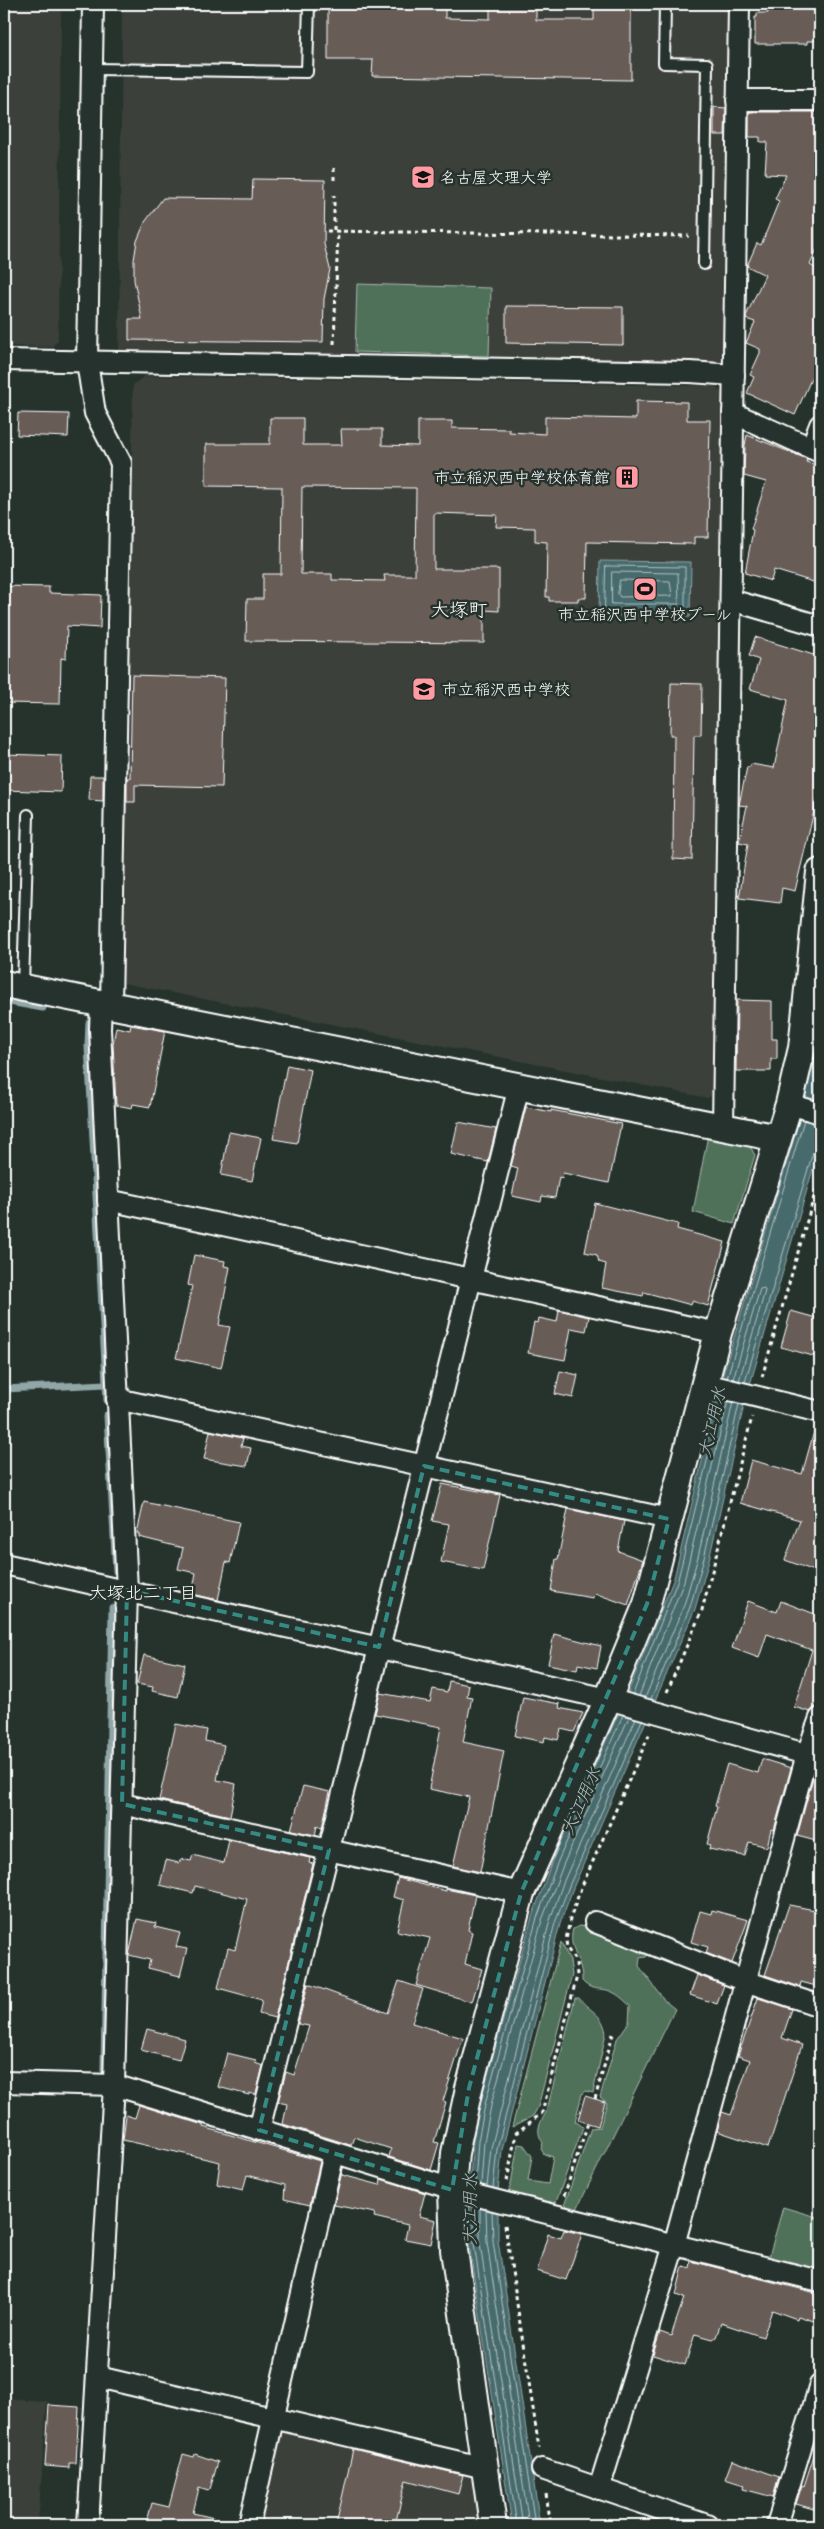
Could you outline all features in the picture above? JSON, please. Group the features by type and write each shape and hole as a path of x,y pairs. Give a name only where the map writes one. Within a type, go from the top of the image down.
{"street":[{"path":"88,2525 114,2085 127,1590 100,1029 106,1004 121,463 95,413 87,362 93,4"},
{"path":"723,1127 739,4"},
{"path":"737,100 820,100"},
{"path":"4,360 690,372 734,375"},
{"path":"733,413 815,450 820,425"},
{"path":"731,600 820,626"},
{"path":"493,2525 454,2250 459,2192 455,2153 468,2088 521,1894 614,1701 646,1604 669,1519 710,1385 718,1333 778,1138 794,1106 802,1048 820,872"},
{"path":"13,986 778,1138"},
{"path":"259,2130 519,1086"},
{"path":"794,1106 820,1114"},
{"path":"108,1200 718,1333"},
{"path":"710,1385 820,1412"},
{"path":"117,1399 669,1519"},
{"path":"4,1564 127,1590 614,1701 814,1756"},
{"path":"599,2488 674,2245 745,1981 814,1756 820,1718"},
{"path":"122,1804 521,1894"},
{"path":"594,1922 745,1981 820,2006"},
{"path":"4,2082 114,2085 459,2192 820,2281"},
{"path":"249,2525 334,2153"},
{"path":"98,2378 485,2468"},
{"path":"777,2525 820,2385"},
{"path":"542,2469 707,2525"}],"lane":[{"path":"92,69 307,72 309,4"},
{"path":"665,4 664,63 707,64 704,264"},
{"path":"13,986 28,815"}],"path":[{"path":"334,168 334,180"},
{"path":"334,195 336,231 334,344"},
{"path":"327,231 705,237"},
{"path":"551,2525 506,2241 503,2203 516,2133 542,2113 577,1976 576,1962 566,1940 570,1919 581,1888 702,1610 754,1396 820,1176"},
{"path":"595,2099 613,2034"},
{"path":"557,2217 588,2123"}],"highlighted area":[{"path":"424,1466 669,1519 647,1604 521,1893 469,2088 452,2190 259,2130 329,1850 122,1804 127,1590 379,1647"}],"shaded area":[{"path":"4,4 61,4 58,340 52,347 4,346"},
{"name":"名古屋文理大学","path":"122,4 728,4 724,359 717,365 126,355 119,350"},
{"name":"市立稲沢西中学校","path":"144,376 715,386 724,395 717,1091 708,1098 122,983 133,385"},
{"path":"4,2399 47,2402 38,2525 27,2525 4,2518"},
{"path":"286,2429 464,2469 475,2478 479,2525 292,2525 257,2515 276,2434"}],"green space":[{"path":"357,284 491,288 489,356 355,352"},
{"path":"708,1135 748,1143 755,1155 734,1224 693,1212"},
{"path":"579,1926 588,1927 652,1951 646,1957 640,1958 639,1966 665,2001 675,2009 576,2211 568,2208 565,2203 591,2128 600,2127 607,2103 600,2097 617,2039 629,2022 630,2006 614,1993 596,1989 582,1981 582,1973 572,1943 573,1929"},
{"path":"561,1942 570,1961 572,1975 538,2107 533,2116 512,2127"},
{"path":"575,1998 579,1998 599,2017 606,2033 593,2093 585,2091 582,2094 575,2121 583,2127 555,2205 509,2195 518,2144 524,2145 532,2156 528,2181 548,2184 553,2157 544,2154 541,2149 543,2143 539,2130 547,2110"},
{"path":"783,2207 820,2218 820,2272 768,2260"}],"water":[{"name":"市立稲沢西中学校プール","path":"600,561 691,562 690,617 599,615"},
{"name":"大江用水","path":"820,1038 820,1145 744,1405 709,1560 695,1609 573,1888 560,1924 502,2150 498,2192 498,2240 540,2525 512,2525 469,2244 470,2178 473,2140 481,2099 532,1917 553,1859 629,1690 674,1578 723,1374 793,1142"}],"building":[{"path":"328,4 440,4 440,7 445,8 445,18 490,19 490,4 536,4 536,20 594,20 594,4 631,4 631,80 372,76 373,60 328,60"},
{"path":"786,4 820,4 820,41 807,41 807,44 755,44 755,17 757,17 757,13 768,13 768,9 787,9"},
{"path":"714,107 726,108 725,135 714,135"},
{"path":"749,112 820,112 820,242 810,265 820,271 820,359 795,415 747,393 754,377 750,375 760,349 746,343 755,322 746,319 746,316 765,275 747,266 757,243 761,245 779,201 775,199 786,175 765,174 767,142 760,142 760,137 749,137"},
{"path":"253,179 325,180 324,244 330,269 324,299 323,342 129,340 129,319 142,319 134,280 134,260 137,241 145,222 163,198 252,199"},
{"path":"506,306 623,307 623,345 506,343"},
{"path":"636,401 687,402 687,420 710,420 708,537 694,537 694,544 587,542 586,598 578,598 578,601 549,601 549,597 546,597 547,542 535,541 535,528 496,527 497,515 434,513 434,569 499,569 499,611 484,610 484,643 246,641 247,599 263,599 263,574 281,574 282,487 206,486 206,444 270,444 270,418 303,418 303,445 342,445 341,429 382,429 382,445 418,446 418,421 452,421 452,428 509,429 509,432 545,434 545,417 636,419","holes":["302,487 416,488 415,575 384,575 385,581 332,580 332,574 301,574"]},
{"path":"18,413 69,414 68,437 17,435"},
{"path":"747,435 807,459 806,462 820,466 820,584 774,570 771,581 745,573 753,530 751,529 766,482 744,476"},
{"path":"4,586 49,587 49,593 101,595 100,628 67,626 66,659 61,658 60,704 4,703"},
{"path":"755,637 820,657 820,786 795,891 782,888 780,903 739,898 748,844 739,842 747,806 739,805 747,767 750,767 751,764 774,768 788,700 750,689 759,660 749,656"},
{"path":"132,675 225,678 222,787 135,785 135,802 127,802 127,778 130,778"},
{"path":"671,683 702,684 701,735 694,735 692,860 673,859 674,735 670,735"},
{"path":"4,754 62,756 61,792 4,790"},
{"path":"90,776 103,776 103,801 89,800"},
{"path":"737,1000 772,1001 772,1039 777,1039 777,1059 771,1059 771,1071 736,1071"},
{"path":"131,1025 165,1031 150,1107 133,1104 132,1108 116,1105 113,1044 116,1027 130,1030"},
{"path":"287,1065 311,1070 297,1143 273,1139"},
{"path":"526,1107 621,1124 609,1183 563,1173 562,1178 559,1177 555,1198 542,1196 541,1202 512,1196 518,1168 511,1166"},
{"path":"458,1122 496,1129 488,1162 451,1154"},
{"path":"229,1132 261,1138 252,1181 221,1175"},
{"path":"595,1203 678,1224 677,1229 725,1242 708,1306 692,1301 691,1305 644,1292 643,1296 602,1288 606,1264 599,1262 597,1255 585,1252"},
{"path":"194,1255 225,1261 224,1266 230,1267 219,1325 230,1327 221,1368 176,1358 192,1286 188,1285"},
{"path":"559,1310 589,1317 586,1331 571,1328 565,1360 528,1353 534,1322 538,1323 539,1318 557,1322"},
{"path":"791,1311 820,1319 820,1358 781,1347"},
{"path":"560,1371 578,1375 573,1398 555,1394"},
{"path":"815,1428 820,1429 820,1517 815,1536 820,1538 820,1573 785,1560 800,1520 740,1503 751,1460 802,1474"},
{"path":"210,1431 243,1438 241,1446 251,1448 247,1466 204,1459"},
{"path":"442,1484 500,1495 483,1570 441,1562 449,1524 432,1521"},
{"path":"144,1502 239,1522 230,1563 226,1562 218,1600 192,1594 196,1573 178,1569 183,1548 139,1537 137,1533"},
{"path":"568,1509 624,1521 618,1551 643,1560 628,1605 594,1593 593,1598 551,1591 556,1559 558,1559"},
{"path":"748,1601 777,1612 781,1601 820,1616 820,1693 816,1707 810,1712 794,1707 812,1650 767,1634 759,1658 732,1648"},
{"path":"554,1634 601,1646 597,1668 578,1664 577,1670 548,1664"},
{"path":"144,1655 185,1664 178,1697 152,1691 153,1687 137,1684"},
{"path":"449,1681 469,1685 467,1696 472,1697 463,1742 504,1751 480,1872 453,1866 469,1797 429,1789 441,1727 375,1714 380,1693 430,1702 433,1689 447,1692"},
{"path":"523,1697 560,1704 559,1708 583,1713 574,1732 561,1729 558,1740 545,1737 544,1742 515,1736"},
{"path":"176,1724 207,1730 205,1741 224,1745 217,1780 236,1784 230,1816 159,1800"},
{"path":"762,1759 791,1768 774,1830 771,1829 767,1847 749,1842 745,1856 709,1849 710,1845 707,1844 717,1807 715,1806 727,1764 758,1773"},
{"path":"814,1774 820,1776 820,1826 816,1841 797,1836"},
{"path":"303,1786 330,1792 322,1828 317,1826 315,1835 291,1830"},
{"path":"229,1840 310,1858 309,1863 313,1864 275,2018 259,2014 262,2000 218,1988 228,1948 235,1950 247,1899 195,1886 193,1893 160,1885 166,1860 179,1863 181,1859 191,1861 193,1855 224,1863"},
{"path":"398,1878 446,1891 446,1889 475,1895 468,1930 472,1932 465,1964 482,1969 472,2002 416,1985 430,1938 397,1931 404,1900 393,1897"},
{"path":"789,1905 820,1911 820,1987 801,1982 800,1987 765,1975"},
{"path":"712,1910 748,1920 732,1963 706,1953 708,1947 691,1942 700,1911 711,1914"},
{"path":"137,1919 156,1923 155,1927 180,1933 176,1947 187,1949 180,1976 148,1968 150,1960 129,1955"},
{"path":"697,1975 724,1985 717,2004 690,1995"},
{"path":"399,1981 423,1989 412,2023 463,2038 443,2101 446,2102 434,2142 439,2143 431,2170 389,2157 391,2149 354,2137 351,2145 283,2124 287,2104 278,2102 286,2072 294,2075 309,2026 298,2024 308,1984 388,2013"},
{"path":"758,1998 792,2009 782,2038 802,2045 768,2148 717,2131 722,2112 731,2115 750,2060 738,2056"},
{"path":"147,2029 185,2039 179,2060 141,2050"},
{"path":"227,2053 256,2060 255,2063 263,2066 256,2095 218,2087"},
{"path":"585,2096 605,2102 598,2126 578,2120"},
{"path":"139,2105 203,2125 203,2127 320,2161 310,2205 284,2199 285,2185 247,2175 243,2190 217,2184 220,2162 123,2140 126,2115 135,2118"},
{"path":"343,2168 342,2175 380,2185 381,2179 425,2193 419,2216 436,2220 431,2244 405,2239 408,2225 374,2217 375,2213 334,2205"},
{"path":"564,2230 582,2234 566,2280 537,2271 548,2234 561,2238"},
{"path":"691,2261 820,2294 820,2323 798,2316 797,2319 772,2310 763,2337 721,2323 716,2337 713,2339 695,2334 685,2365 653,2355 660,2332 671,2336 684,2298 676,2295 683,2266 690,2268"},
{"path":"49,2405 79,2407 76,2463 69,2463 69,2468 45,2466"},
{"path":"353,2449 463,2475 458,2494 406,2480 395,2525 336,2525"},
{"path":"816,2449 820,2449 820,2511 796,2504"},
{"path":"183,2454 194,2457 195,2454 218,2462 210,2489 208,2491 199,2488 193,2513 214,2518 213,2525 146,2525 152,2503 169,2507"},
{"path":"732,2460 779,2477 773,2497 743,2489 744,2485 725,2479"}],"waterway":[{"path":"4,1001 43,1008"},
{"path":"89,1023 88,1046 107,1400"},
{"path":"4,1389 106,1384"},
{"path":"107,1415 116,1571"},
{"path":"104,2070 112,1608"}],"place":[{"name":"名古屋文理大学","path":"423,177"},
{"name":"市立稲沢西中学校体育館","path":"627,477"},
{"name":"市立稲沢西中学校プール","path":"645,589"},
{"name":"市立稲沢西中学校","path":"424,689"}],"district":[{"name":"大塚町","path":"459,609"},
{"name":"大塚北二丁目","path":"143,1593"}]}
